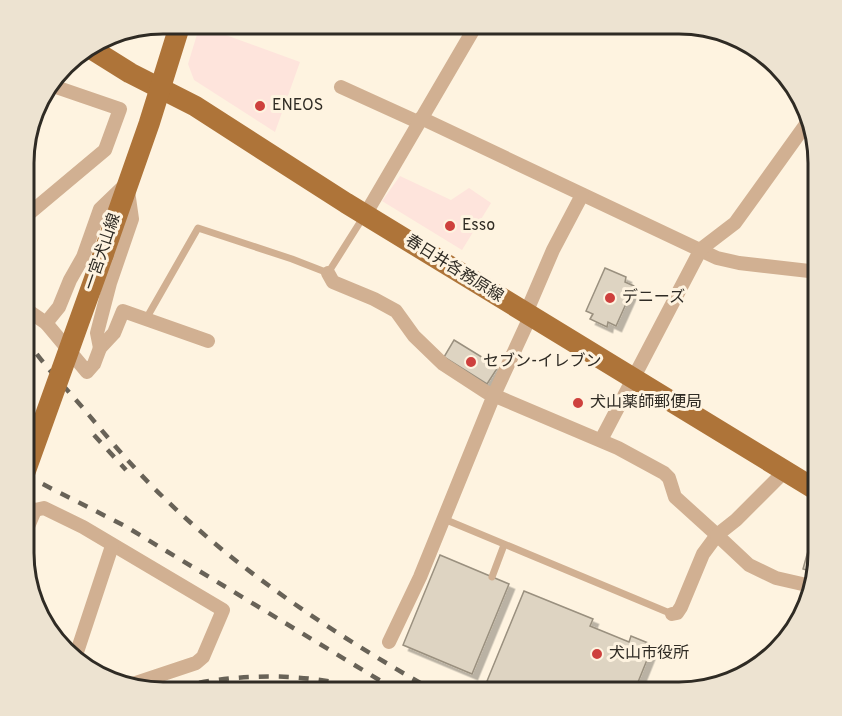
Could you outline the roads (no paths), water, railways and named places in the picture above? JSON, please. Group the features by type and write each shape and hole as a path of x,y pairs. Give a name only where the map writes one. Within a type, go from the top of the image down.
{"main road":[{"name":"一宮犬山線","path":"35,445 161,89 177,34"},
{"name":"春日井各務原線","path":"98,53 130,73 195,106 365,215 808,485"}],"street":[{"path":"365,215 471,35"},
{"path":"341,87 420,120 702,249 717,258 739,263 807,271"},
{"path":"34,209 105,150 120,109 59,88"},
{"path":"601,440 702,249 735,224 803,129"},
{"path":"46,323 60,308 70,280 83,257 99,209 127,183"},
{"path":"100,348 98,333 110,283 132,219 127,183"},
{"path":"388,642 420,577 553,250 582,195"},
{"path":"328,273 333,282 396,311 414,336 444,364 469,382 494,395 601,440 664,473 669,478 675,497 749,565 776,578 803,584"},
{"path":"34,315 46,323 87,372 94,364 100,348 114,333 123,311 208,341"},
{"path":"672,614 677,613 681,607 703,554 717,534 736,520 785,471"},
{"path":"35,508 44,508 83,527 223,610 203,657 196,663 146,680"},
{"path":"78,649 112,546"}],"lane":[{"path":"147,319 198,228 328,273 365,215"},
{"path":"444,519 672,614"},
{"path":"492,577 504,545"}],"railway":[{"path":"34,350 131,464 193,525 258,578 293,603 418,682"},
{"path":"94,435 126,470"},
{"path":"35,480 125,526 382,682"},
{"path":"203,682 267,677 294,677 329,682"}],"place":[{"name":"ENEOS","path":"260,106"},
{"name":"Esso","path":"450,226"},
{"name":"デニーズ","path":"610,298"},
{"name":"セブン-イレブン","path":"471,362"},
{"name":"犬山薬師郵便局","path":"578,403"},
{"name":"犬山市役所","path":"597,654"}]}
